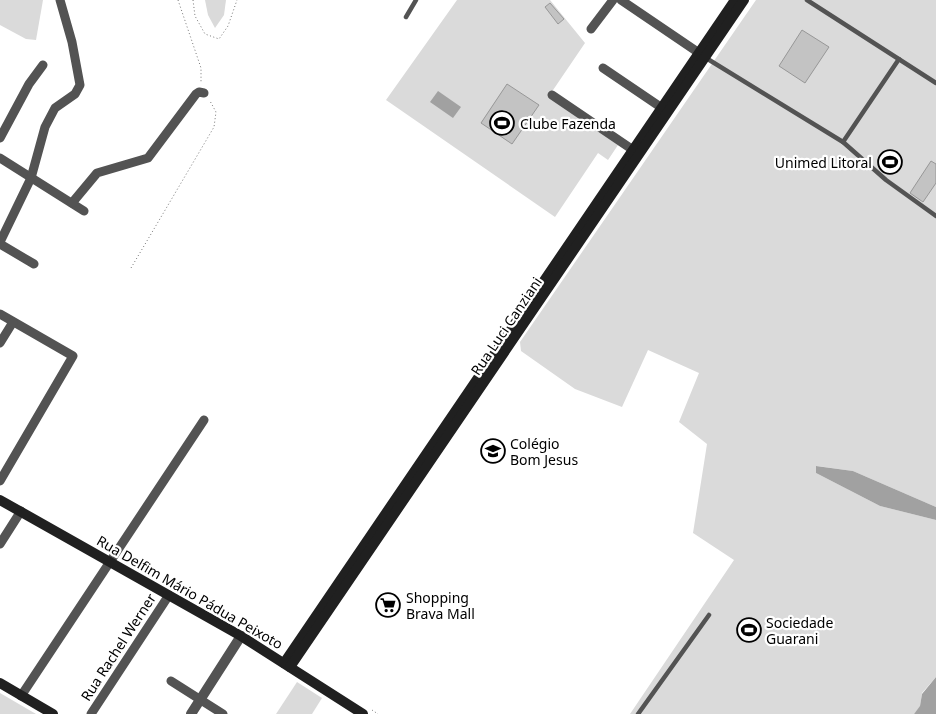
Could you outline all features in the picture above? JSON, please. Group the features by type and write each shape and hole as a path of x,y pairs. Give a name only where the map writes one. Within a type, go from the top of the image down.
{"main road":[{"name":"Rua Luci Canziani","path":"287,665 702,56 735,0"},
{"name":"Rua Luci Canziani","path":"636,152 662,108 744,0"},
{"name":"Rua Delfim Mário Pádua Peixoto","path":"0,500 110,560 367,712"},
{"path":"0,683 53,714"}],"street":[{"path":"34,264 0,243 31,178 45,127 55,108 75,94 80,85 60,0"},
{"path":"591,29 614,0"},
{"path":"621,0 702,56"},
{"path":"0,138 29,84 43,64"},
{"path":"603,68 662,108"},
{"path":"72,203 97,172 148,158 201,93"},
{"path":"552,96 636,152"},
{"path":"0,158 84,211"},
{"path":"0,314 72,356 0,481"},
{"path":"0,343 13,322"},
{"path":"21,696 204,420"},
{"path":"0,544 20,511"},
{"name":"Rua Rachel Werner","path":"91,714 169,595"},
{"path":"191,714 241,636"},
{"path":"171,680 223,714"}],"lane":[{"path":"406,17 416,0"},
{"path":"808,0 936,83"},
{"path":"702,56 843,142 886,180 936,216"},
{"path":"843,142 899,58"},
{"path":"638,714 709,615"}],"path":[{"path":"131,268 214,127 216,112 201,93 201,68 178,0"},
{"path":"193,0 196,16 205,34 219,39 228,26 237,0"},
{"path":"367,712 378,714"}],"shaded area":[{"path":"0,0 43,0 36,40 26,39 0,25"},
{"path":"205,0 226,0 224,15 215,28 208,15"},
{"name":"Clube Fazenda","path":"457,0 550,0 585,43 549,96 618,145 608,160 598,153 555,217 386,100"},
{"path":"756,0 936,0 936,507 853,471 817,466 816,473 880,506 936,520 936,677 922,693 920,707 914,714 630,714 734,560 693,533 707,444 679,422 699,373 648,350 622,407 575,389 521,351 520,342"},
{"path":"438,91 461,107 453,118 430,102"},
{"path":"816,466 853,471 936,507 936,520 880,506 816,473"},
{"path":"936,677 936,714 914,714 920,706 922,694"},
{"path":"297,682 322,698 312,714 276,714"},
{"path":"0,693 36,714 0,714"}],"building":[{"path":"550,3 564,19 558,24 545,7"},
{"path":"802,30 829,47 805,83 779,66"},
{"path":"507,84 539,105 512,144 481,123"},
{"path":"931,161 936,164 936,183 923,202 910,193"}],"place":[{"name":"Clube Fazenda","path":"502,123"},
{"name":"Unimed Litoral","path":"890,162"},
{"name":"Colégio Bom Jesus","path":"493,451"},
{"name":"Shopping Brava Mall","path":"388,605"},
{"name":"Sociedade Guarani","path":"749,630"}]}
